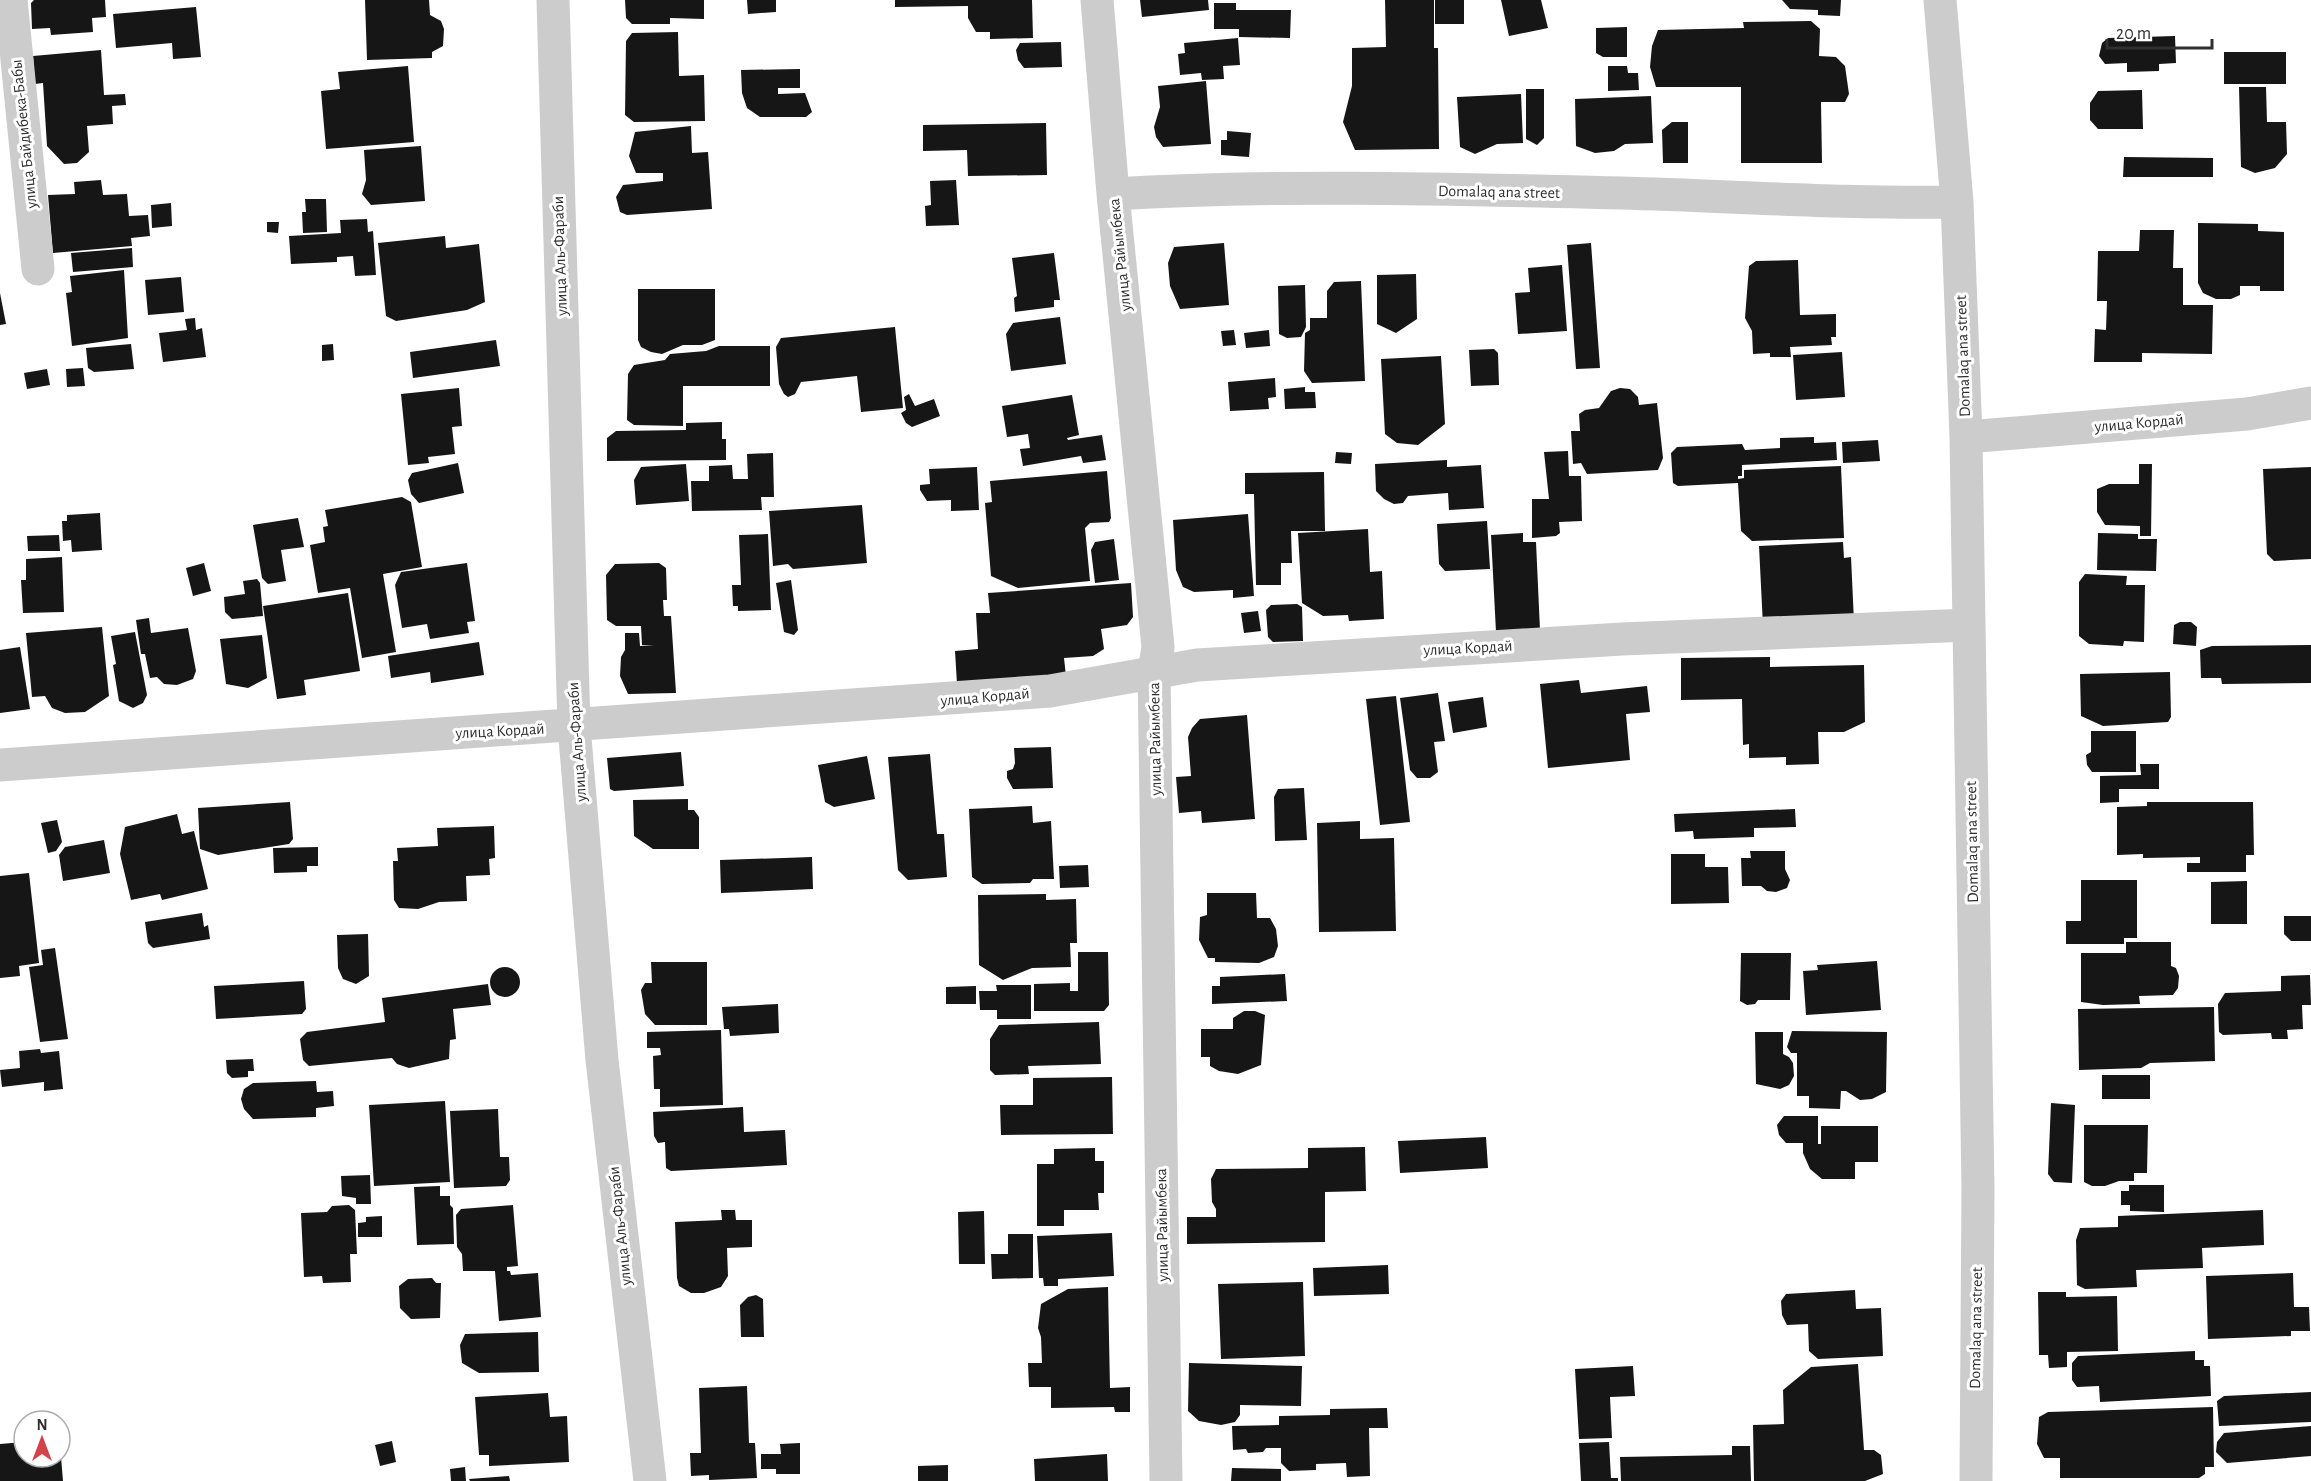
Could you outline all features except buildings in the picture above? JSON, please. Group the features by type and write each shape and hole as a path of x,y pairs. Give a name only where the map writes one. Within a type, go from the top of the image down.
{"street":[{"name":"улица Байдибека-Бабы","path":"11,0 38,269"},
{"name":"улица Аль-Фараби","path":"553,0 574,726 602,1060 650,1481"},
{"name":"улица Райымбека","path":"1097,0 1113,194 1152,564 1158,647 1154,671 1166,1481"},
{"name":"Domalaq ana street","path":"1940,0 1957,202 1966,436 1978,1189 1976,1481"},
{"name":"Domalaq ana street","path":"1113,194 1212,188 1622,193 1858,204 1957,202"},
{"name":"улица Кордай","path":"1966,436 2247,414 2311,403"},
{"name":"улица Кордай","path":"0,765 1050,691 1197,665 1622,639 1969,625"}]}
